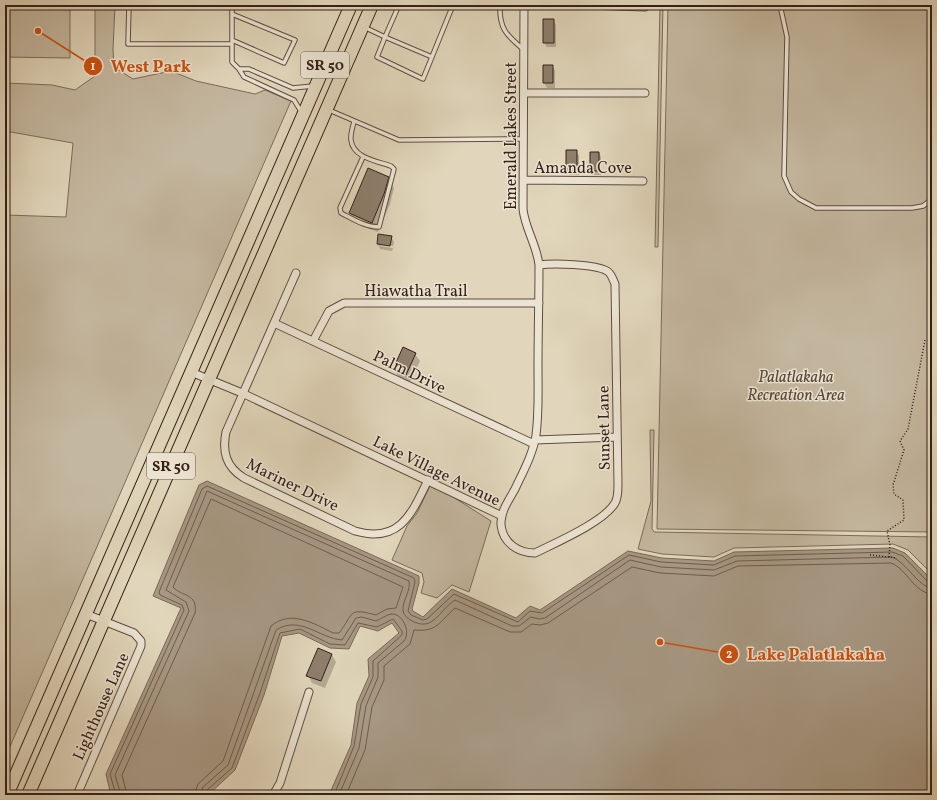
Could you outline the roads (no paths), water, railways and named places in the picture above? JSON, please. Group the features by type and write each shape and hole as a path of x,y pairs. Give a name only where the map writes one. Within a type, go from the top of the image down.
{"highway":[{"name":"SR 50","path":"7,795 351,5"},
{"name":"SR 50","path":"28,795 372,5"}],"street":[{"name":"Emerald Lakes Street","path":"524,5 524,216 535,246 539,265"},
{"path":"588,5 645,7"},
{"path":"524,93 645,93"},
{"name":"Amanda Cove","path":"524,180 643,181"},
{"name":"Lake Village Avenue","path":"192,372 242,393 502,516 527,463 534,442 538,414 539,265"},
{"name":"Sunset Lane","path":"502,516 503,533 507,541 522,551 535,553 578,532 609,511 614,504 618,491 616,291 612,275 608,272 592,267 539,265"},
{"name":"Mariner Drive","path":"296,273 242,393 225,437 224,451 230,466 244,478 355,531 370,533 383,533 399,527 413,512 428,480"},
{"name":"Hiawatha Trail","path":"313,341 329,311 344,303 539,303"},
{"name":"Palm Drive","path":"274,323 534,442 617,437"},
{"name":"Lighthouse Lane","path":"77,795 141,646 141,641 134,633 86,614"},
{"path":"273,795 280,782 309,692"}],"lane":[{"path":"128,5 128,44 232,42 284,63 295,40 232,14"},
{"path":"232,5 232,62 244,77 294,100 303,116"},
{"path":"294,5 299,5"},
{"path":"398,5 377,57 423,79 453,5"},
{"path":"500,5 499,20 508,36 524,50"},
{"path":"780,5 787,37 784,168 787,186 791,192 808,205 826,209 912,208 923,206 932,199"},
{"path":"363,26 432,57"},
{"path":"239,69 249,69 294,88 316,86"},
{"path":"327,109 399,140 524,139"},
{"path":"354,121 351,140 355,150 363,157 391,166 394,169 379,227 372,227 356,221 342,213 340,208 363,157"}],"water":[{"path":"207,481 419,576 419,583 412,609 423,617 452,589 516,618 530,606 540,610 628,551 662,558 714,561 734,552 893,548 905,553 932,580 932,795 329,795 351,745 357,703 369,676 368,659 399,633 392,623 378,631 360,626 349,649 330,648 299,633 282,636 264,695 235,770 208,795 113,795 110,791 106,774 181,608 153,596 199,485"}],"place":[{"name":"West Park","path":"38,31"},
{"name":"Lake Palatlakaha","path":"660,642"}],"park label":[{"name":"Palatlakaha Recreation Area","path":"796,385"}]}
